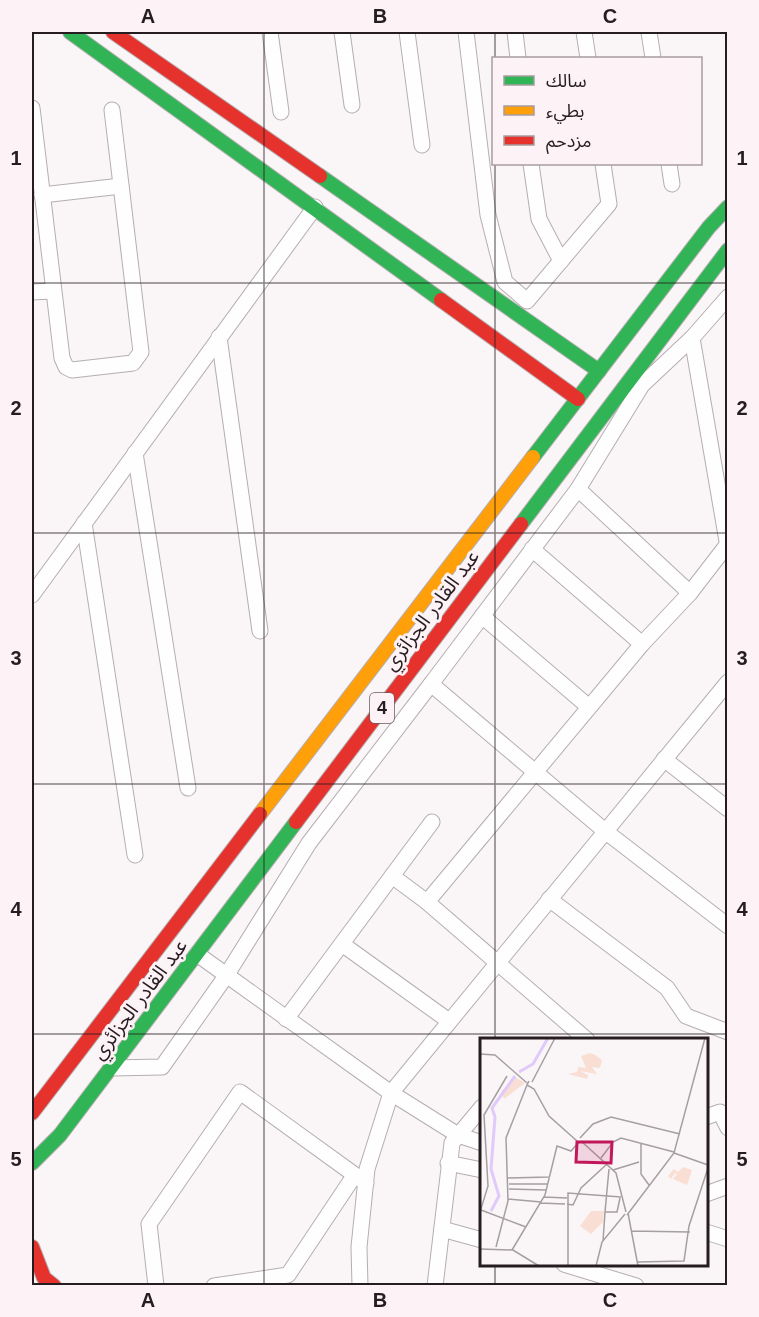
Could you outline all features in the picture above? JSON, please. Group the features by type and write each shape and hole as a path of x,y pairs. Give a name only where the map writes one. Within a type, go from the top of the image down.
{"main road":[{"path":"70,32 578,399"},
{"path":"113,32 599,371"},
{"name":"عبد القادر الجزائري","path":"32,1113 709,227 728,207"},
{"name":"عبد القادر الجزائري","path":"32,1163 60,1135 728,250"},
{"path":"32,1247 44,1278 54,1286"}],"street":[{"path":"270,32 281,112"},
{"path":"342,32 352,105"},
{"path":"407,32 422,145"},
{"path":"466,32 488,215 505,282 527,301 609,204 603,165"},
{"path":"514,32 518,57"},
{"path":"584,32 588,57"},
{"path":"649,32 653,57"},
{"path":"32,108 62,358 66,367 72,370 133,363 137,361 141,352 112,110"},
{"path":"531,165 538,219 561,261"},
{"path":"669,165 672,184"},
{"path":"42,195 121,186"},
{"path":"32,595 315,207"},
{"path":"32,292 53,291"},
{"path":"111,1068 162,1067 226,976 309,843 578,489 642,385 692,338 728,297"},
{"path":"219,337 260,631"},
{"path":"427,902 534,771 642,644 690,593 727,546 692,338"},
{"path":"135,453 188,788"},
{"path":"578,489 690,593"},
{"path":"84,523 135,855"},
{"path":"532,549 642,644"},
{"path":"483,616 589,707"},
{"path":"214,1286 278,1281 288,1275 367,1169 391,1093 728,682"},
{"path":"431,684 605,831 728,926"},
{"path":"664,759 728,809"},
{"path":"286,1018 432,822"},
{"path":"392,876 427,902 585,1038"},
{"path":"549,899 667,988 686,1016 728,1032"},
{"path":"342,944 449,1022"},
{"path":"197,954 391,1093 458,1136 480,1142"},
{"path":"156,1286 149,1224 240,1092 360,1179"},
{"path":"435,1286 452,1143 480,1109"},
{"path":"708,1116 720,1112 728,1128"},
{"path":"448,1163 480,1170"},
{"path":"360,1179 360,1286"},
{"path":"708,1193 728,1186"},
{"path":"442,1229 480,1239"},
{"path":"708,1233 728,1239"},
{"path":"571,1266 636,1286"}],"traffic: fast":[{"path":"70,32 441,300"},
{"path":"320,176 599,371"},
{"path":"533,457 709,227 728,207"},
{"path":"521,524 728,250"},
{"path":"32,1163 60,1135 296,822"}],"traffic: slow":[{"path":"260,814 533,457"}],"traffic: jam":[{"path":"113,32 320,176"},
{"path":"441,300 578,399"},
{"path":"296,822 521,524"},
{"path":"32,1113 260,814"},
{"path":"32,1247 44,1278 54,1286"}]}
